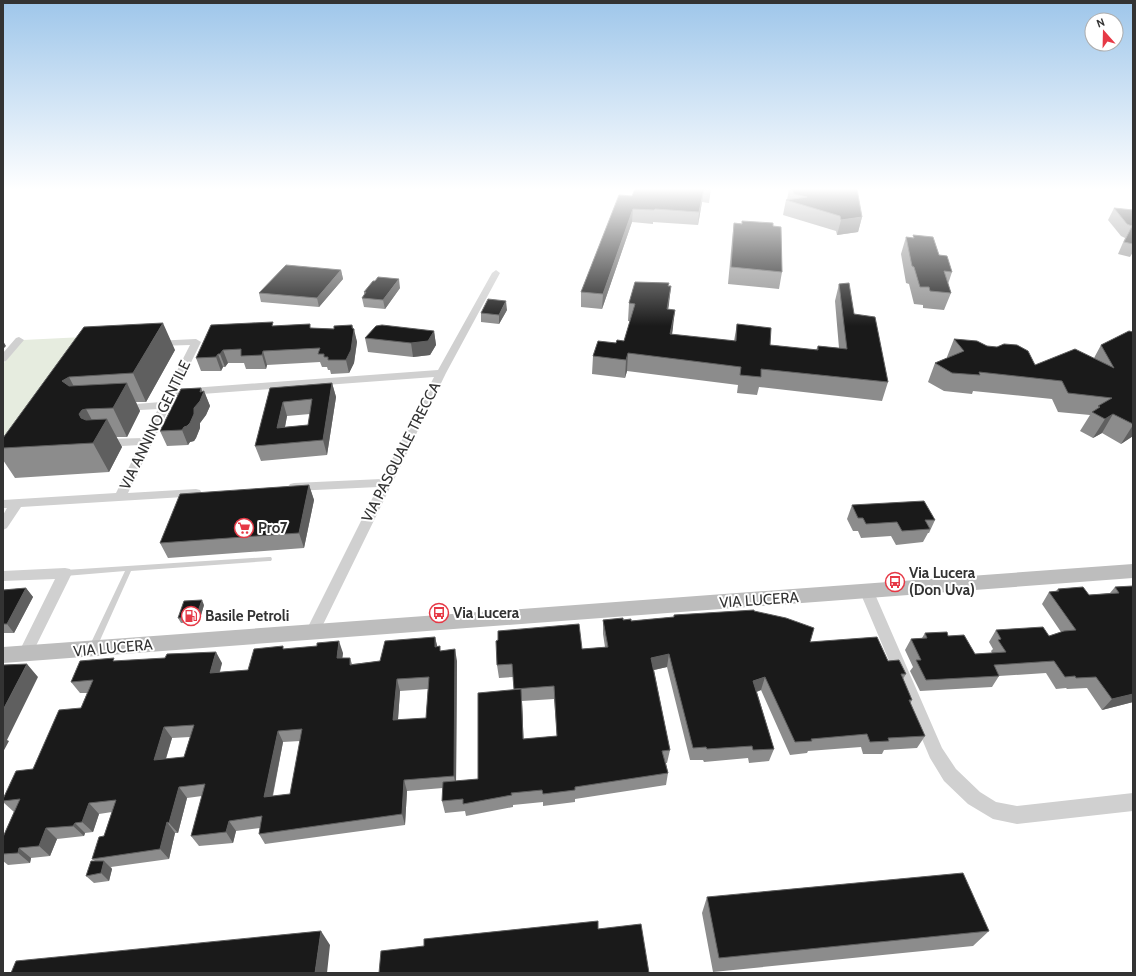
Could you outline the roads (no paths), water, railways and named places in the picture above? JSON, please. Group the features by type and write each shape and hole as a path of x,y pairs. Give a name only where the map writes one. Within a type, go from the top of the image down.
{"main road":[{"name":"VIA LUCERA","path":"3,656 1133,571"}],"street":[{"name":"VIA PASQUALE TRECCA","path":"312,633 385,483 441,373 496,273"},
{"path":"3,359 19,340"},
{"name":"VIA ANNINO GENTILE","path":"3,504 120,497 196,342 144,344"},
{"path":"170,393 441,373"},
{"path":"113,408 165,405"},
{"path":"102,443 147,441"},
{"path":"278,488 385,483"},
{"path":"120,497 207,492"},
{"path":"3,525 17,503"},
{"path":"3,576 66,573 25,654"},
{"path":"867,592 936,753 950,775 974,798 993,810 1017,815 1133,802"}],"lane":[{"path":"66,573 269,559"},
{"path":"92,649 129,569"}],"place":[{"name":"Pro7","path":"244,528"},
{"name":"Via Lucera (Don Uva)","path":"895,582"},
{"name":"Via Lucera","path":"439,613"},
{"name":"Basile Petroli","path":"191,616"}]}
